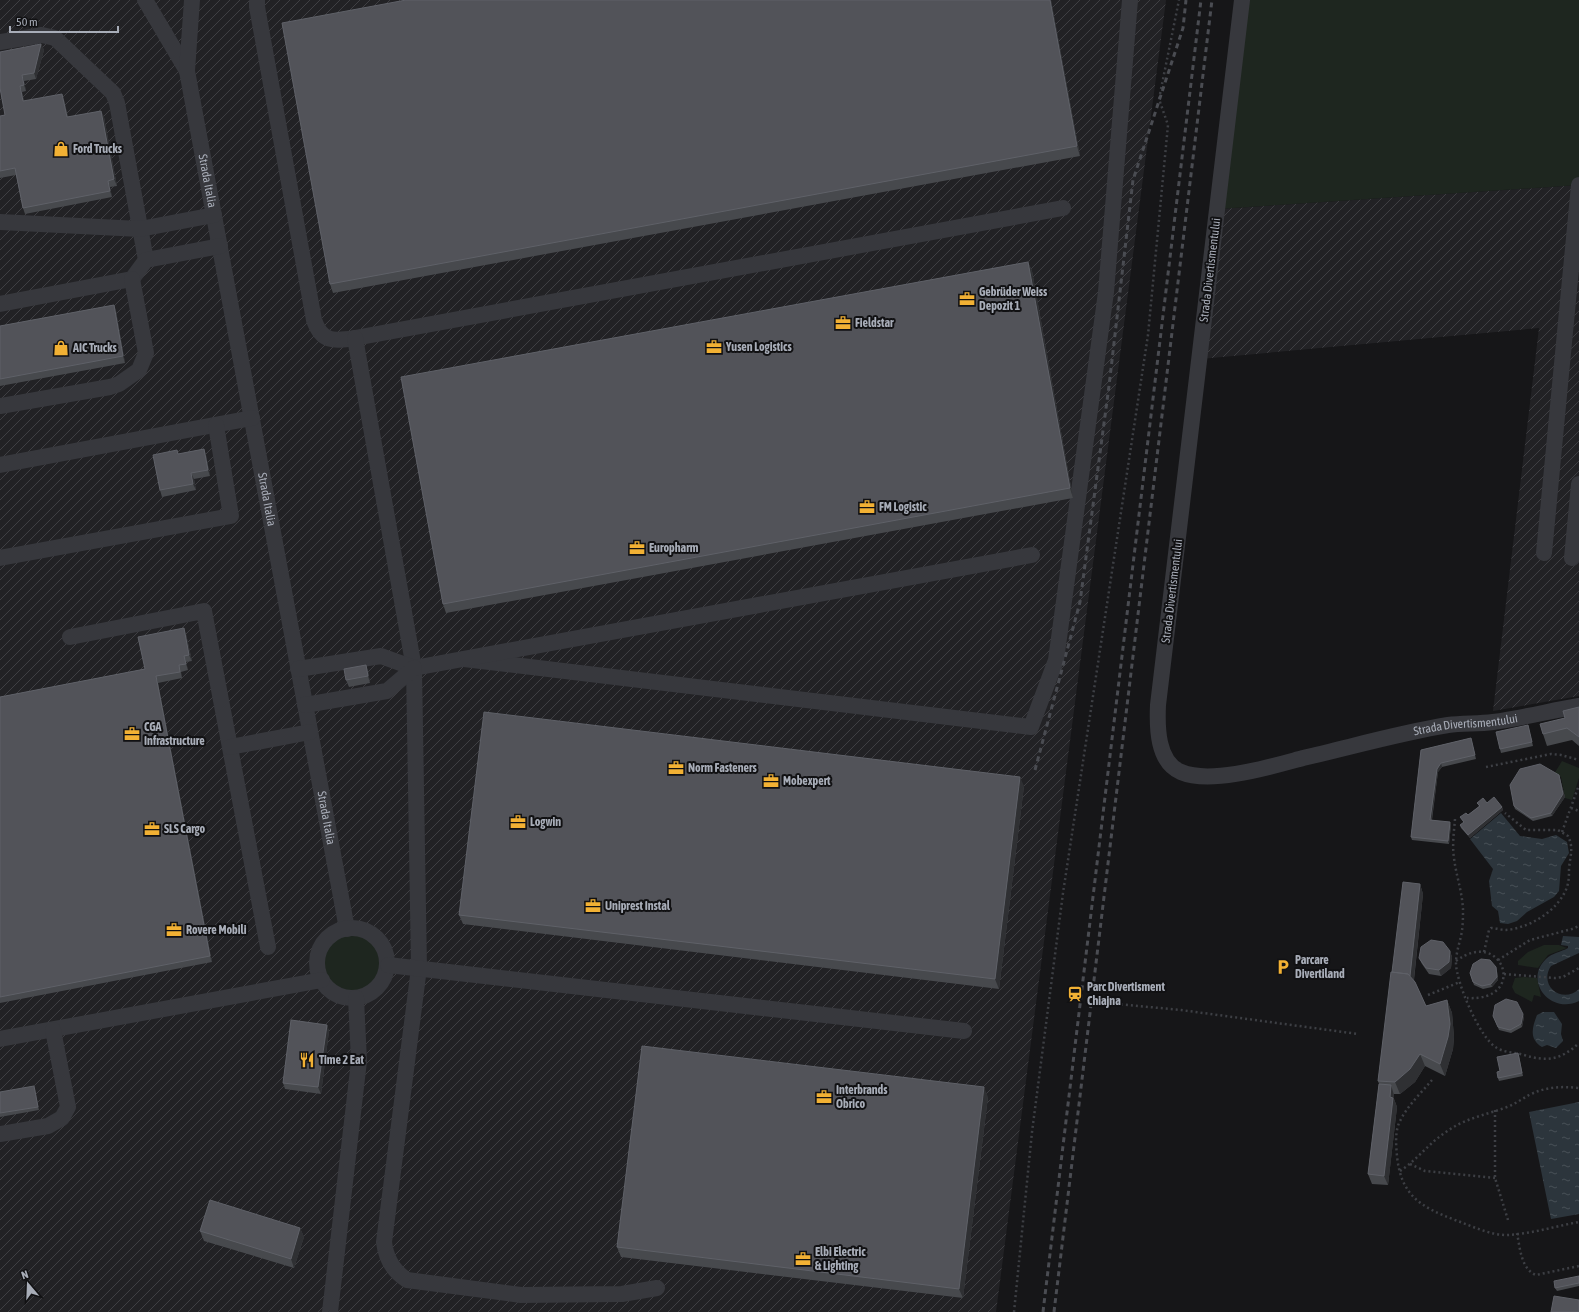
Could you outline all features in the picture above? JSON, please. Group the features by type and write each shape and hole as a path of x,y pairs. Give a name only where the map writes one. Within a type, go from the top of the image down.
{"street":[{"name":"Strada Italia","path":"144,0 187,71"},
{"name":"Strada Italia","path":"192,0 187,71 347,928"},
{"path":"257,0 257,7 314,320 322,336 330,340 338,341 355,338 1064,208"},
{"path":"464,660 1032,727 1056,660 1106,292 1130,0"},
{"name":"Strada Divertismentului","path":"1242,0 1158,705 1157,724 1159,738 1166,758 1171,766 1181,772 1194,775 1236,773 1448,725 1493,722 1579,706"},
{"path":"0,42 49,35 113,93 117,103 146,260"},
{"path":"1544,553 1579,185"},
{"path":"0,222 140,229 214,215"},
{"path":"0,304 132,279 146,260 220,246"},
{"path":"0,406 119,384 139,370 146,353 132,279"},
{"path":"355,338 414,668 419,968 384,1242 388,1259 393,1268 408,1280 521,1295 622,1294 657,1288"},
{"path":"0,465 252,418"},
{"path":"0,558 231,516 216,425"},
{"path":"1572,558 1579,484"},
{"path":"298,669 381,656 414,668 1032,555"},
{"path":"70,637 204,611 268,947"},
{"path":"305,705 387,691 414,668"},
{"path":"230,747 310,732"},
{"path":"347,928 357,928 367,931 376,937 384,949 388,965 386,974 381,983 366,996 346,998 328,989 318,972 317,962 323,944 329,936 347,928"},
{"path":"388,965 964,1031"},
{"path":"0,1039 322,980"},
{"path":"330,1312 359,1061 356,998"},
{"path":"0,1134 48,1126 62,1118 68,1108 53,1030"}],"path":[{"path":"1014,1312 1032,1132 1063,894 1148,335 1168,125 1159,99 1179,0"},
{"path":"1486,767 1551,754 1579,760"},
{"path":"1562,832 1579,785"},
{"path":"1571,808 1579,811"},
{"path":"1484,952 1488,930 1491,928 1505,930 1528,924 1549,912 1558,904 1567,887 1572,850 1568,836 1562,832 1551,830 1526,830 1505,813"},
{"path":"1455,819 1454,858 1460,889 1463,921 1456,962 1460,982 1481,1032 1498,1049 1534,1058 1548,1059 1569,1052 1579,1043"},
{"path":"1498,960 1530,940 1579,926"},
{"path":"1456,962 1464,955 1473,952 1484,952 1498,960 1504,974 1504,979 1497,992 1482,998 1467,998"},
{"path":"1504,974 1524,974 1556,978 1563,977 1579,968"},
{"path":"1428,995 1460,982"},
{"path":"1106,1003 1181,1010 1358,1034"},
{"path":"1432,1080 1413,1102 1399,1124 1396,1134 1396,1148 1400,1171 1407,1190 1414,1199 1433,1212 1492,1233 1517,1234 1579,1222"},
{"path":"1400,1171 1410,1164 1445,1132 1478,1115 1508,1106 1529,1095 1550,1087 1579,1088"},
{"path":"1495,1110 1495,1178 1508,1220"},
{"path":"1410,1164 1425,1171 1495,1178"},
{"path":"1517,1234 1524,1264 1530,1273 1536,1275 1579,1266"}],"shaded area":[{"path":"0,0 1166,0 996,1312 0,1312"},
{"path":"1242,0 1579,0 1579,185 1218,209"},
{"path":"1579,185 1579,696 1493,711 1539,328 1200,359 1218,209"},
{"path":"1562,761 1579,768 1579,778 1572,800 1565,798 1561,777 1554,774"},
{"path":"352,928 365,931 377,938 384,950 387,963 384,976 377,988 365,995 352,998 339,995 327,988 320,976 317,963 320,950 327,938 339,931"},
{"path":"1544,945 1559,945 1567,948 1548,955 1538,968 1518,965 1518,961 1528,952"},
{"path":"1515,978 1537,978 1541,997 1534,995 1532,1002 1515,993 1512,987"}],"water":[{"path":"1501,813 1520,836 1542,839 1556,835 1567,842 1569,853 1561,866 1559,891 1554,897 1527,912 1517,921 1508,924 1500,923 1498,911 1492,906 1489,881 1493,869 1470,839"},
{"path":"1563,936 1579,937 1579,953 1551,966 1548,973 1548,980 1550,986 1559,994 1566,995 1579,989 1579,1001 1569,1004 1550,1000 1543,994 1539,986 1538,977 1540,968 1546,959 1551,955 1568,948 1568,946 1561,945"},
{"path":"1543,1012 1554,1012 1562,1024 1561,1034 1563,1041 1556,1048 1547,1045 1542,1047 1533,1037 1533,1029 1537,1015"},
{"path":"1579,1102 1579,1214 1551,1219 1529,1112"}],"building":[{"path":"406,0 1050,0 1077,146 330,284 282,23"},
{"name":"Ford Trucks","path":"41,44 34,73 22,75 24,85 20,86 23,101 62,94 67,117 101,111 114,179 108,181 110,191 23,208 15,168 0,171 0,116 5,115 0,88 0,52"},
{"path":"1028,262 1070,488 443,604 401,377"},
{"name":"AIC Trucks","path":"114,305 123,356 0,379 0,326"},
{"path":"204,449 208,470 191,473 193,484 160,490 153,455 177,450 178,454"},
{"path":"184,628 189,655 184,656 186,664 179,665 180,672 156,676 210,956 0,997 0,697 145,669 138,637"},
{"path":"366,665 368,676 346,680 344,669"},
{"path":"1579,707 1579,737 1567,728 1543,734 1540,724 1565,718 1563,711"},
{"path":"484,712 1020,777 995,979 459,915"},
{"path":"1528,725 1532,742 1500,749 1496,732"},
{"path":"1471,738 1475,755 1441,763 1437,769 1430,820 1450,822 1448,841 1411,837 1421,750"},
{"path":"1540,764 1559,775 1563,794 1551,813 1531,818 1514,806 1510,785 1520,769"},
{"path":"1494,797 1502,807 1468,835 1460,825 1464,822 1460,817 1466,813 1468,815 1480,806 1477,803 1483,798 1487,803"},
{"path":"1403,882 1420,884 1410,976 1408,974 1392,972"},
{"path":"1431,940 1443,942 1450,951 1449,962 1439,970 1426,968 1419,958 1421,947"},
{"path":"1481,959 1490,960 1496,967 1497,977 1491,984 1482,986 1473,982 1470,973 1473,964"},
{"path":"1391,972 1408,974 1415,982 1426,1006 1447,1000 1450,1024 1448,1037 1440,1064 1420,1054 1410,1069 1395,1082 1378,1081"},
{"path":"1506,999 1517,1002 1523,1014 1521,1024 1510,1030 1498,1027 1493,1016 1495,1005"},
{"name":"Time 2 Eat","path":"291,1020 327,1025 318,1087 283,1083"},
{"path":"642,1046 984,1087 959,1289 617,1247"},
{"path":"1518,1053 1522,1073 1498,1078 1497,1072 1500,1071 1497,1057"},
{"path":"1379,1084 1391,1085 1390,1097 1393,1098 1384,1176 1368,1174"},
{"path":"34,1086 38,1107 0,1113 0,1092"},
{"path":"210,1200 300,1228 291,1259 200,1231"},
{"path":"1579,1276 1579,1283 1555,1288 1554,1281"},
{"path":"1554,1296 1579,1300 1579,1312 1551,1312"}],"railway":[{"path":"1035,770 1080,602 1109,386 1133,180 1183,28 1186,0"},
{"path":"1043,1312 1201,0"},
{"path":"1054,1312 1212,0"}],"place":[{"name":"Ford Trucks","path":"61,149"},
{"name":"Gebrüder Weiss Depozit 1","path":"967,299"},
{"name":"Fieldstar","path":"843,323"},
{"name":"Yusen Logistics","path":"714,347"},
{"name":"AIC Trucks","path":"61,348"},
{"name":"FM Logistic","path":"867,507"},
{"name":"Europharm","path":"637,548"},
{"name":"CGA Infrastructure","path":"132,734"},
{"name":"Norm Fasteners","path":"676,768"},
{"name":"Mobexpert","path":"771,781"},
{"name":"Logwin","path":"518,822"},
{"name":"SLS Cargo","path":"152,829"},
{"name":"Uniprest Instal","path":"593,906"},
{"name":"Rovere Mobili","path":"174,930"},
{"name":"Parcare Divertiland","path":"1283,967"},
{"name":"Parc Divertisment Chiajna","path":"1075,994"},
{"name":"Time 2 Eat","path":"307,1060"},
{"name":"Interbrands Obrico","path":"824,1097"},
{"name":"Elbi Electric & Lighting","path":"803,1259"}]}
